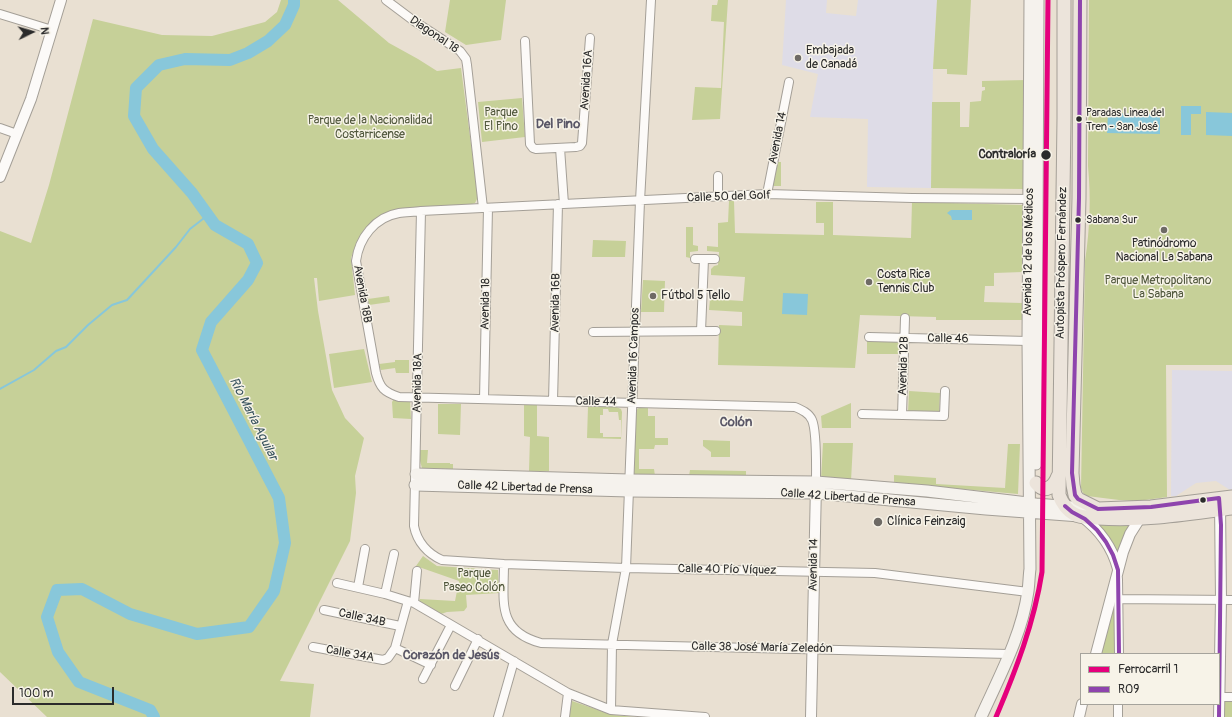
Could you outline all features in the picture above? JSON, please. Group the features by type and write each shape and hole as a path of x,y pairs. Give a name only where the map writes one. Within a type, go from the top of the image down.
{"highway":[{"name":"Autopista Próspero Fernández","path":"1064,0 1058,476 1059,495 1065,507"},
{"name":"Autopista Próspero Fernández","path":"1080,0 1079,192 1072,485 1078,499 1098,509"},
{"path":"1063,164 1066,176 1067,197 1073,199 1079,192"},
{"path":"1036,483 1039,487 1044,489 1050,488 1056,484 1058,476"},
{"name":"Calle 42 Libertad de Prensa","path":"1098,509 1226,503"},
{"name":"Calle 42 Libertad de Prensa","path":"1081,516 1139,519 1226,503"},
{"path":"1065,507 1073,514 1081,516"}],"main road":[{"name":"Avenida 12 de los Médicos","path":"1030,0 1034,199 1036,483 1032,507"},
{"name":"Avenida 12 de los Médicos","path":"981,717 1009,654 1017,632 1028,592 1032,507 1028,341 1034,199 1038,0"},
{"name":"Calle 42 Libertad de Prensa","path":"416,474 928,491 1081,516"},
{"name":"Calle 42 Libertad de Prensa","path":"415,485 629,491 816,487"},
{"name":"Calle 42 Libertad de Prensa","path":"1032,507 1098,509"}],"street":[{"path":"0,178 31,99 61,0"},
{"name":"Diagonal 18","path":"386,0 414,21 456,47 463,55"},
{"name":"Avenida 16 Campos","path":"611,710 612,644 626,568 640,201 651,0"},
{"path":"0,14 52,30"},
{"name":"Avenida 16A","path":"560,148 580,146 583,140 590,38"},
{"path":"525,41 532,146 536,149 560,148"},
{"name":"Avenida 18","path":"463,55 467,65 485,208 484,399"},
{"name":"Avenida 14","path":"766,194 789,82"},
{"path":"0,128 17,134"},
{"name":"Avenida 16B","path":"553,401 561,204 560,148"},
{"path":"718,176 718,196"},
{"name":"Calle 50 del Golf","path":"421,211 766,194 912,198 1034,199"},
{"name":"Avenida 18B","path":"384,390 379,384 376,373 356,261 357,253 365,236 376,224 398,213 421,211"},
{"name":"Avenida 18A","path":"421,211 415,531 421,544 427,551"},
{"path":"701,331 699,259 715,259"},
{"name":"Avenida 12B","path":"902,415 906,318"},
{"path":"593,332 716,331"},
{"name":"Calle 46","path":"868,337 1028,341"},
{"name":"Calle 44","path":"384,390 399,397 795,407 808,414"},
{"path":"862,414 944,416 945,392"},
{"name":"Avenida 14","path":"808,414 815,429 816,487 811,717"},
{"path":"1220,653 1226,503"},
{"path":"1096,653 1123,552 1139,519 1151,507"},
{"path":"1081,516 1105,539 1116,559 1118,570 1119,653"},
{"path":"358,587 365,549"},
{"name":"Calle 40 Pío Víquez","path":"427,551 434,557 442,560 504,564 875,573 1028,592"},
{"path":"385,594 394,554"},
{"name":"Calle 38 José María Zeledón","path":"504,564 504,607 507,619 524,637 541,643 1009,654"},
{"path":"417,571 411,602 400,626 395,648 431,665"},
{"path":"337,583 358,587 411,602 478,639 568,693 611,710 705,717"},
{"path":"1118,599 1232,600"},
{"name":"Calle 34B","path":"324,610 400,626"},
{"path":"423,679 451,625"},
{"path":"455,686 478,639"},
{"name":"Calle 34A","path":"313,647 383,660 388,658 395,648"},
{"path":"498,717 514,661"},
{"path":"565,717 568,693"},
{"path":"1220,697 1232,697"},
{"path":"1079,717 1082,705"},
{"path":"1118,705 1118,717"},
{"path":"1219,705 1219,717"}],"shaded area":[{"path":"786,0 827,0 826,13 856,16 858,0 937,0 933,69 931,188 867,187 868,119 810,117 818,74 782,65"},
{"path":"1172,370 1232,371 1232,489 1230,490 1216,481 1196,483 1176,496 1171,496"}],"green space":[{"name":"Parque de la Nacionalidad Costarricense","path":"281,0 338,0 389,43 437,71 461,68 478,197 475,203 472,204 397,209 365,228 357,241 351,258 355,295 319,301 317,278 314,278 318,311 332,390 345,418 364,438 355,476 356,493 350,541 280,681 314,684 310,717 47,717 0,672 0,231 31,243 49,185 93,19 162,35 212,36 265,22 277,12"},
{"path":"450,0 506,0 501,40 466,45 445,32"},
{"path":"718,0 728,0 720,119 692,120 695,87 721,88 724,22 711,21 712,5 717,5"},
{"path":"937,0 971,0 967,75 947,74 947,69 933,69"},
{"name":"Parque Metropolitano La Sabana","path":"1089,0 1232,0 1232,365 1166,365 1167,497 1138,501 1087,496 1083,493 1081,488 1085,261 1090,213 1088,166"},
{"path":"1026,80 1023,189 931,188 932,102 960,102 960,127 969,127 970,102 981,101 982,91 985,90 985,87 982,87 982,81"},
{"name":"Parque El Pino","path":"522,98 525,137 482,142 478,102"},
{"path":"778,162 781,162 781,186 773,186"},
{"name":"Costa Rica Tennis Club","path":"729,201 734,201 735,233 824,235 824,223 816,223 816,202 833,202 833,235 911,238 912,202 1024,205 1023,272 994,273 994,286 985,286 984,302 1022,303 1022,320 936,320 936,317 860,315 855,368 718,365 719,325 742,326 742,312 709,310 710,299 743,301 745,277 711,275 711,269 718,265 719,252 707,251 707,246 718,247 718,223 728,222"},
{"path":"686,227 693,227 693,245 698,246 698,251 690,252 690,258 686,257"},
{"path":"593,240 626,241 625,257 592,257"},
{"name":"Fútbol 5 Tello","path":"643,280 665,281 664,312 641,312"},
{"path":"389,296 390,302 369,305 368,299"},
{"path":"867,340 899,341 899,354 867,354"},
{"path":"364,349 372,382 334,388 329,354"},
{"path":"395,360 409,360 409,373 396,373 395,368 381,370 379,364 395,362"},
{"path":"909,391 940,393 939,414 908,412"},
{"path":"394,399 410,400 411,419 393,418 392,402"},
{"path":"851,403 851,428 822,428 821,416"},
{"path":"438,404 461,404 460,435 438,434"},
{"path":"524,405 537,405 537,436 549,437 549,471 529,471 530,437 524,436"},
{"path":"588,407 616,407 621,409 622,412 621,439 587,438","holes":["603,409 608,409 609,412 618,412 619,420 621,420 621,437 603,437 603,433 600,433 600,415 603,415"]},
{"path":"639,408 648,408 648,416 655,416 655,438 668,438 668,445 655,445 654,449 639,449 639,469 654,469 655,476 634,474 636,410"},
{"path":"703,440 730,441 730,457 711,457 711,452 703,446"},
{"path":"823,443 853,443 851,481 821,479"},
{"path":"1008,444 1020,444 1018,494 894,483 894,475 936,478 936,484 1005,488"},
{"path":"420,450 428,450 427,463 450,463 453,464 453,469 422,468 420,461"},
{"path":"690,470 746,471 746,476 689,476"},
{"path":"1097,522 1130,524 1118,558 1109,538"},
{"name":"Parque Paseo Colón","path":"423,556 437,566 498,570 499,593 466,595 467,607 464,611 447,612 441,614 419,601 420,599 455,601 459,581 416,566"},
{"path":"1114,605 1114,653 1101,653"},
{"path":"572,701 613,715 636,717 569,717"},
{"path":"1223,702 1232,702 1232,717 1223,717"}],"water":[{"path":"1181,106 1201,106 1201,114 1191,114 1191,135 1181,135"},
{"path":"1206,112 1232,113 1232,136 1206,135"},
{"path":"1108,113 1160,114 1160,134 1107,133"},
{"path":"951,210 972,210 972,220 952,220 951,216 947,213"},
{"path":"783,293 808,294 807,315 782,314"}],"waterway":[{"name":"Río María Aguilar","path":"154,717 150,710 79,682 58,652 47,617 57,590 82,589 130,614 197,634 249,627 274,591 285,543 279,498 202,350 211,322 248,280 257,263 248,244 215,225 192,193 153,149 134,116 136,88 159,65 185,59 230,60 248,53 268,41 285,25 294,5 294,0"},
{"path":"0,389 34,370 56,351 66,347 88,325 112,305 127,300 176,247 190,229 208,215"}],"rail line":[{"name":"1","path":"996,717 1024,646 1039,591 1042,572 1048,0"}],"transit line":[{"name":"R09","path":"1080,0 1079,198 1072,473 1075,495 1078,499 1098,509 1151,507 1219,498 1221,525 1220,653"},
{"name":"R09","path":"1065,506 1072,512 1085,519 1097,530 1113,555 1118,570 1119,653"},
{"name":"R09","path":"1219,705 1219,717"}],"place":[{"name":"Embajada de Canadá","path":"798,58"},
{"name":"Paradas Linea del Tren - San José","path":"1079,119"},
{"name":"Contraloría","path":"1046,155"},
{"name":"Sabana Sur","path":"1078,220"},
{"name":"Patinódromo Nacional La Sabana","path":"1164,230"},
{"name":"Costa Rica Tennis Club","path":"869,282"},
{"name":"Fútbol 5 Tello","path":"653,296"},
{"name":"Clínica Feinzaig","path":"878,522"}],"district":[{"name":"Del Pino","path":"558,125"},
{"name":"Colón","path":"736,423"},
{"name":"Corazón de Jesús","path":"451,656"}]}
